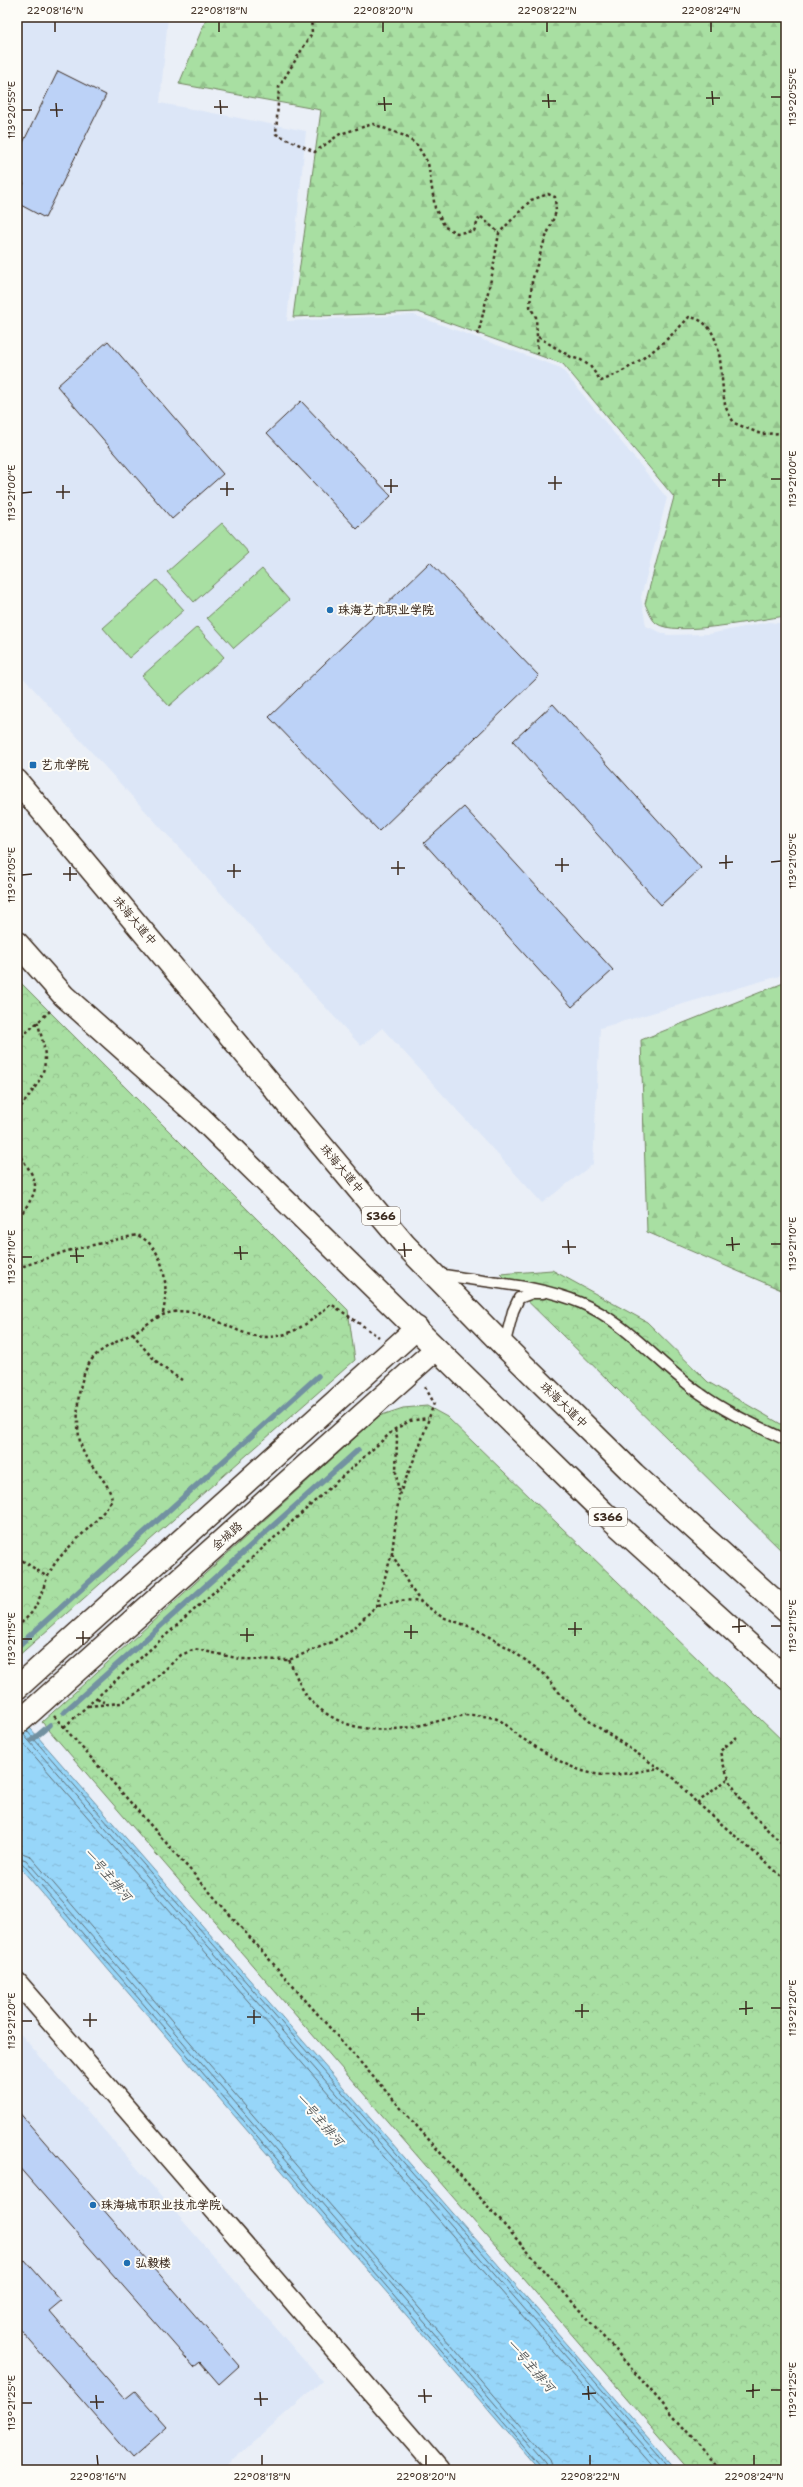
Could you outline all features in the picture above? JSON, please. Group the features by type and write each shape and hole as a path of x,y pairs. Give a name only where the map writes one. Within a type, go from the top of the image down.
{"main road":[{"name":"珠海大道中","path":"17,781 405,1245 504,1346 634,1474 786,1611"},
{"name":"S366","path":"17,943 64,996 202,1118 603,1512 786,1678"},
{"path":"17,1688 417,1328"},
{"name":"金城路","path":"21,1720 436,1349"}],"street":[{"path":"17,1982 439,2470"}],"lane":[{"path":"432,1272 469,1280 532,1287 581,1303 614,1322 700,1394 741,1418 786,1440"},
{"path":"504,1346 513,1311 519,1298 532,1293 549,1293"}],"path":[{"path":"296,17 300,19 311,17 312,33 279,87 276,134 315,152 340,134 373,124 405,136 417,145 428,163 435,208 445,227 456,233 474,231 480,216 499,233"},
{"path":"478,335 492,276 499,233 531,200 548,194 555,196 556,212 544,242 532,281 530,307 536,317 538,356"},
{"path":"538,337 571,358 581,360 590,366 601,381 618,375 636,362 674,334 689,317 700,319 709,326 715,342 722,371 725,405 734,423 761,434 786,433"},
{"path":"17,1041 64,996"},
{"path":"17,1112 41,1080 43,1074 46,1061 45,1042 38,1022"},
{"path":"17,1152 31,1172 37,1187 34,1197 17,1220"},
{"path":"17,1265 24,1266 67,1251 137,1234 147,1239 156,1250 165,1283 166,1297 163,1313"},
{"path":"17,1627 34,1610 46,1576 69,1546 95,1524 112,1500 110,1491 86,1456 80,1442 78,1394 95,1355 133,1333 163,1313 190,1312 240,1332 266,1337 285,1335 306,1326 330,1304 394,1348"},
{"path":"133,1333 147,1354 161,1368 182,1380"},
{"path":"399,1495 420,1445 434,1403"},
{"path":"64,1728 395,1430 410,1421 428,1418"},
{"path":"88,1706 121,1702 145,1688 181,1655 195,1649 241,1659 289,1660 332,1642 354,1628 377,1605 392,1553 399,1495 396,1473 397,1437 395,1430"},
{"path":"392,1553 410,1587 421,1602 442,1617 474,1628 510,1649 543,1673 563,1697 595,1724 675,1779 698,1803 786,1880"},
{"path":"17,1557 46,1576"},
{"path":"377,1605 406,1600 421,1602"},
{"path":"289,1660 309,1699 329,1715 373,1731 398,1731 455,1715 479,1714 499,1719 520,1737 579,1770 611,1775 660,1768"},
{"path":"97,1698 108,1704"},
{"path":"42,1702 721,2470"},
{"path":"737,1737 720,1751 723,1766 748,1810 786,1847"},
{"path":"698,1803 729,1778"}],"shaded area":[{"name":"珠海艺术职业学院","path":"17,17 168,17 160,103 306,131 287,321 414,315 561,368 667,498 641,597 646,626 667,635 709,634 769,622 786,624 786,961 779,976 600,1028 593,1164 542,1203 382,1028 361,1046 17,671"},
{"name":"珠海城市职业技术学院","path":"17,2030 322,2381 222,2470 17,2470"}],"green space":[{"path":"207,17 786,17 786,616 718,626 680,629 666,627 654,621 645,604 674,497 563,364 418,312 293,317 321,110 179,84"},
{"path":"222,523 249,553 194,602 167,572"},
{"path":"262,569 289,600 234,648 207,618"},
{"path":"157,580 184,610 129,658 103,628"},
{"path":"197,627 224,657 169,706 142,676"},
{"path":"17,979 348,1310 355,1360 17,1657"},
{"path":"786,982 786,1292 647,1232 641,1040"},
{"path":"552,1270 647,1322 708,1382 786,1427 786,1555 500,1274"},
{"path":"427,1406 447,1417 786,1744 786,2470 689,2470 42,1722 379,1416 403,1408"}],"water":[{"name":"一号主排河","path":"17,1713 677,2470 540,2470 17,1864"}],"building":[{"path":"58,71 106,95 45,218 17,203 17,198 24,183 17,180 17,155"},
{"path":"108,341 223,474 172,519 57,386"},
{"path":"301,401 391,496 357,529 267,433"},
{"path":"430,562 539,676 379,831 269,717"},
{"path":"553,704 701,868 661,905 513,741"},
{"path":"464,807 613,970 572,1007 424,843"},
{"name":"弘毅楼","path":"17,2110 239,2366 219,2384 200,2362 194,2367 17,2165"},
{"path":"25,2260 61,2301 49,2311 125,2399 135,2391 167,2427 132,2458 17,2326 17,2267"}],"waterway":[{"path":"17,1647 318,1376"},
{"path":"64,1712 358,1450"},
{"path":"32,1740 50,1725"}],"place":[{"name":"珠海艺术职业学院","path":"330,610"},
{"name":"艺术学院","path":"33,765"},
{"name":"珠海城市职业技术学院","path":"93,2205"},
{"name":"弘毅楼","path":"127,2263"}]}
